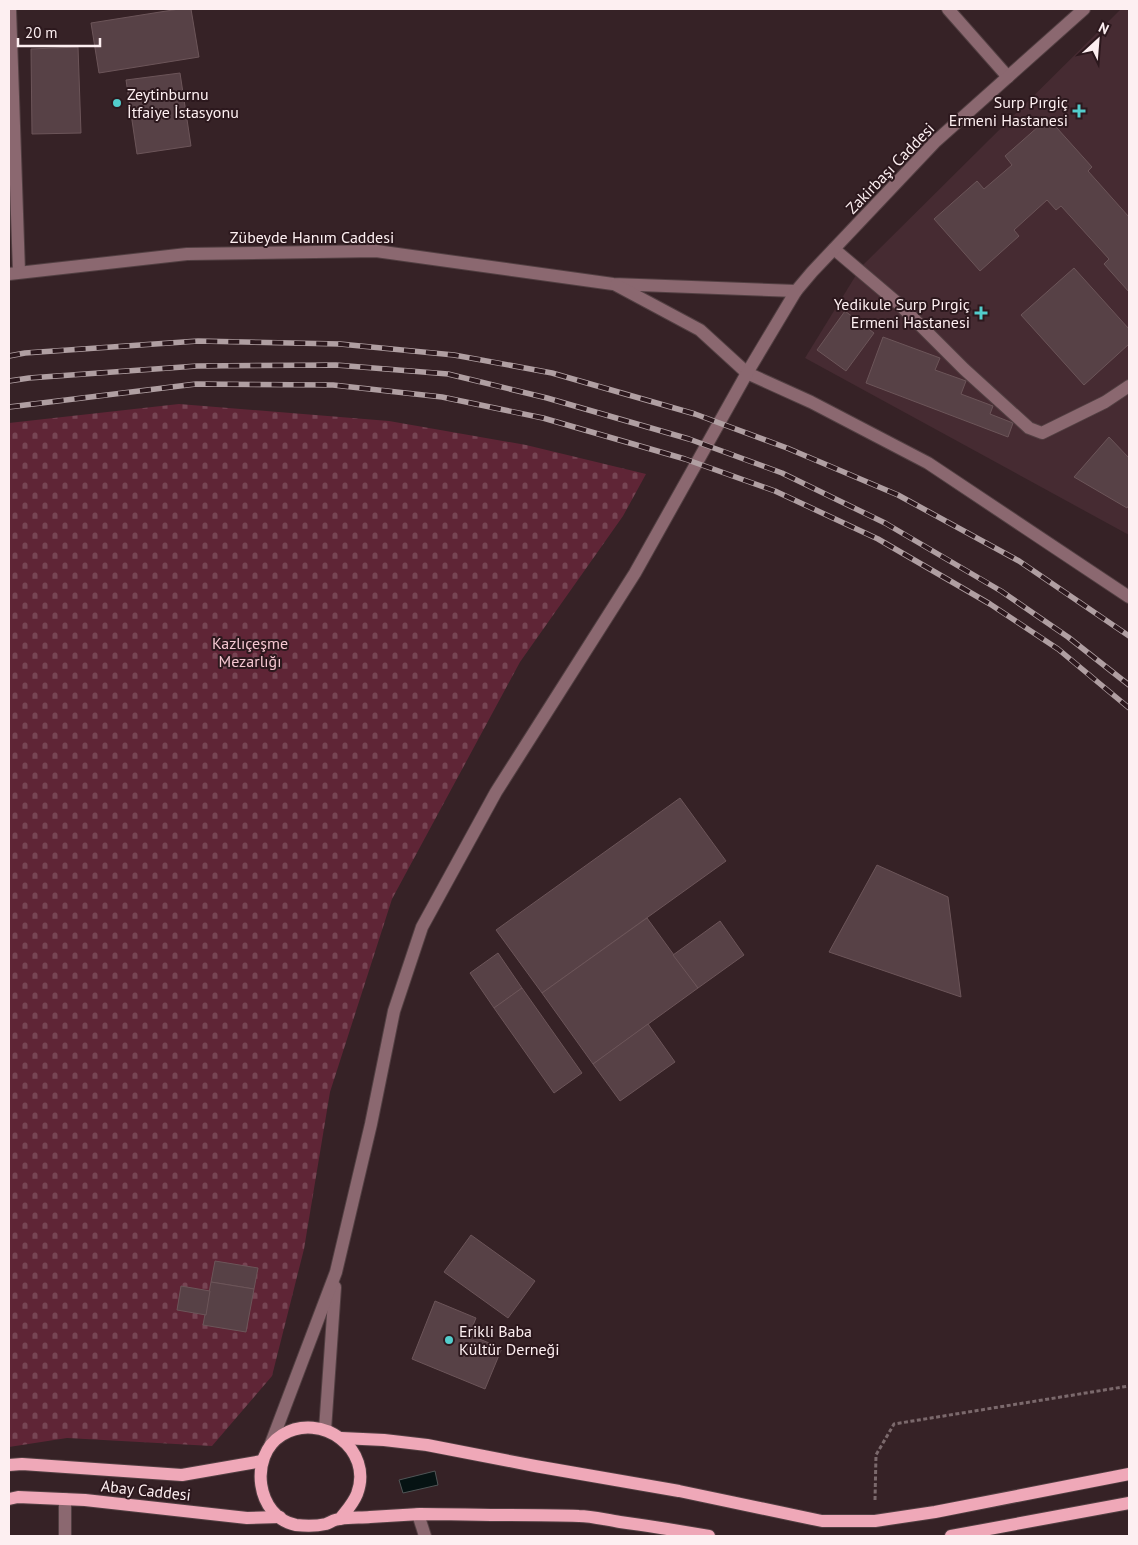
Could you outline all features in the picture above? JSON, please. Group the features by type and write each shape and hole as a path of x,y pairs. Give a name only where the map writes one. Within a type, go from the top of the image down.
{"main road":[{"path":"340,1519 350,1507 357,1494 360,1478 358,1463 352,1450 341,1438 325,1430 311,1427 296,1429 281,1435 270,1446 262,1461 260,1476 262,1492 269,1506 280,1517 294,1524 315,1526 340,1519 418,1514 580,1516 710,1536"},
{"path":"341,1438 384,1440 427,1446 679,1491 822,1521 875,1521 934,1512 1129,1474"},
{"name":"Abay Caddesi","path":"9,1465 22,1464 182,1475 262,1461"},
{"name":"Abay Caddesi","path":"9,1499 65,1499 247,1518 280,1517"},
{"path":"951,1536 1129,1503"}],"street":[{"path":"10,9 14,273"},
{"path":"948,9 1008,77"},
{"name":"Zakirbaşı Caddesi","path":"336,1272 371,1124 394,1011 422,927 496,792 635,573 747,373 796,291 936,141 1079,10"},
{"path":"834,249 900,305 964,369 1029,428 1042,433 1105,402 1129,386"},
{"name":"Zübeyde Hanım Caddesi","path":"14,273 187,254 376,251 613,284"},
{"path":"613,284 796,291"},
{"path":"613,284 700,330 747,373 811,402 928,463 1129,597"},
{"path":"325,1430 336,1272"},
{"path":"270,1446 336,1272"},
{"path":"65,1499 65,1536"},
{"path":"418,1514 425,1536"}],"path":[{"path":"875,1521 876,1455 894,1424 1129,1386"}],"shaded area":[{"name":"Yedikule Surp Pırgiç Ermeni Hastanesi","path":"1121,9 1129,9 1129,535 805,358 861,267"},
{"path":"435,1471 438,1485 403,1493 399,1480"}],"green space":[{"name":"Kazlıçeşme Mezarlığı","path":"179,404 389,421 526,445 646,474 623,516 520,662 392,899 330,1092 304,1249 272,1376 212,1446 67,1438 9,1447 9,423"}],"building":[{"path":"179,9 191,9 199,57 99,73 91,23"},
{"path":"78,47 81,133 32,134 31,49"},
{"path":"180,73 191,146 137,154 126,80"},
{"path":"1048,118 1092,167 1088,171 1129,217 1129,292 1104,264 1109,259 1061,206 1056,210 1047,200 1014,230 1019,236 980,271 934,219 977,181 984,189 1012,165 1005,156"},
{"path":"1074,268 1129,329 1129,344 1084,385 1021,315"},
{"path":"845,311 874,333 846,371 817,350"},
{"path":"883,337 940,358 935,370 966,381 961,394 993,406 990,414 1013,423 1008,437 866,383"},
{"path":"1109,437 1129,458 1129,505 1127,508 1074,477"},
{"path":"680,798 726,861 542,993 496,930"},
{"path":"877,865 948,897 961,997 829,952"},
{"path":"647,918 698,988 593,1064 542,993"},
{"path":"720,921 744,955 698,988 673,955"},
{"path":"498,953 522,988 494,1008 470,973"},
{"path":"522,988 582,1073 554,1093 494,1008"},
{"path":"648,1024 675,1062 620,1101 593,1064"},
{"path":"471,1235 535,1281 508,1318 444,1272"},
{"path":"215,1261 258,1268 254,1289 211,1282"},
{"path":"211,1282 254,1289 246,1332 203,1325"},
{"path":"181,1286 210,1291 206,1315 177,1310"},
{"path":"435,1301 476,1318 469,1335 502,1348 485,1389 412,1359"}],"railway":[{"path":"9,356 25,353 198,341 340,344 454,355 552,373 695,414 787,448 898,495 1019,561 1129,636"},
{"path":"9,381 197,366 336,365 448,374 547,398 689,439 782,473 885,523 1001,591 1068,637 1129,685"},
{"path":"9,407 196,384 333,385 442,397 543,418 685,459 775,491 878,539 990,604 1058,649 1129,708"}],"place":[{"name":"Zeytinburnu İtfaiye İstasyonu","path":"117,103"},
{"name":"Surp Pırgiç Ermeni Hastanesi","path":"1079,111"},
{"name":"Yedikule Surp Pırgiç Ermeni Hastanesi","path":"981,313"},
{"name":"Erikli Baba Kültür Derneği","path":"449,1340"}]}
